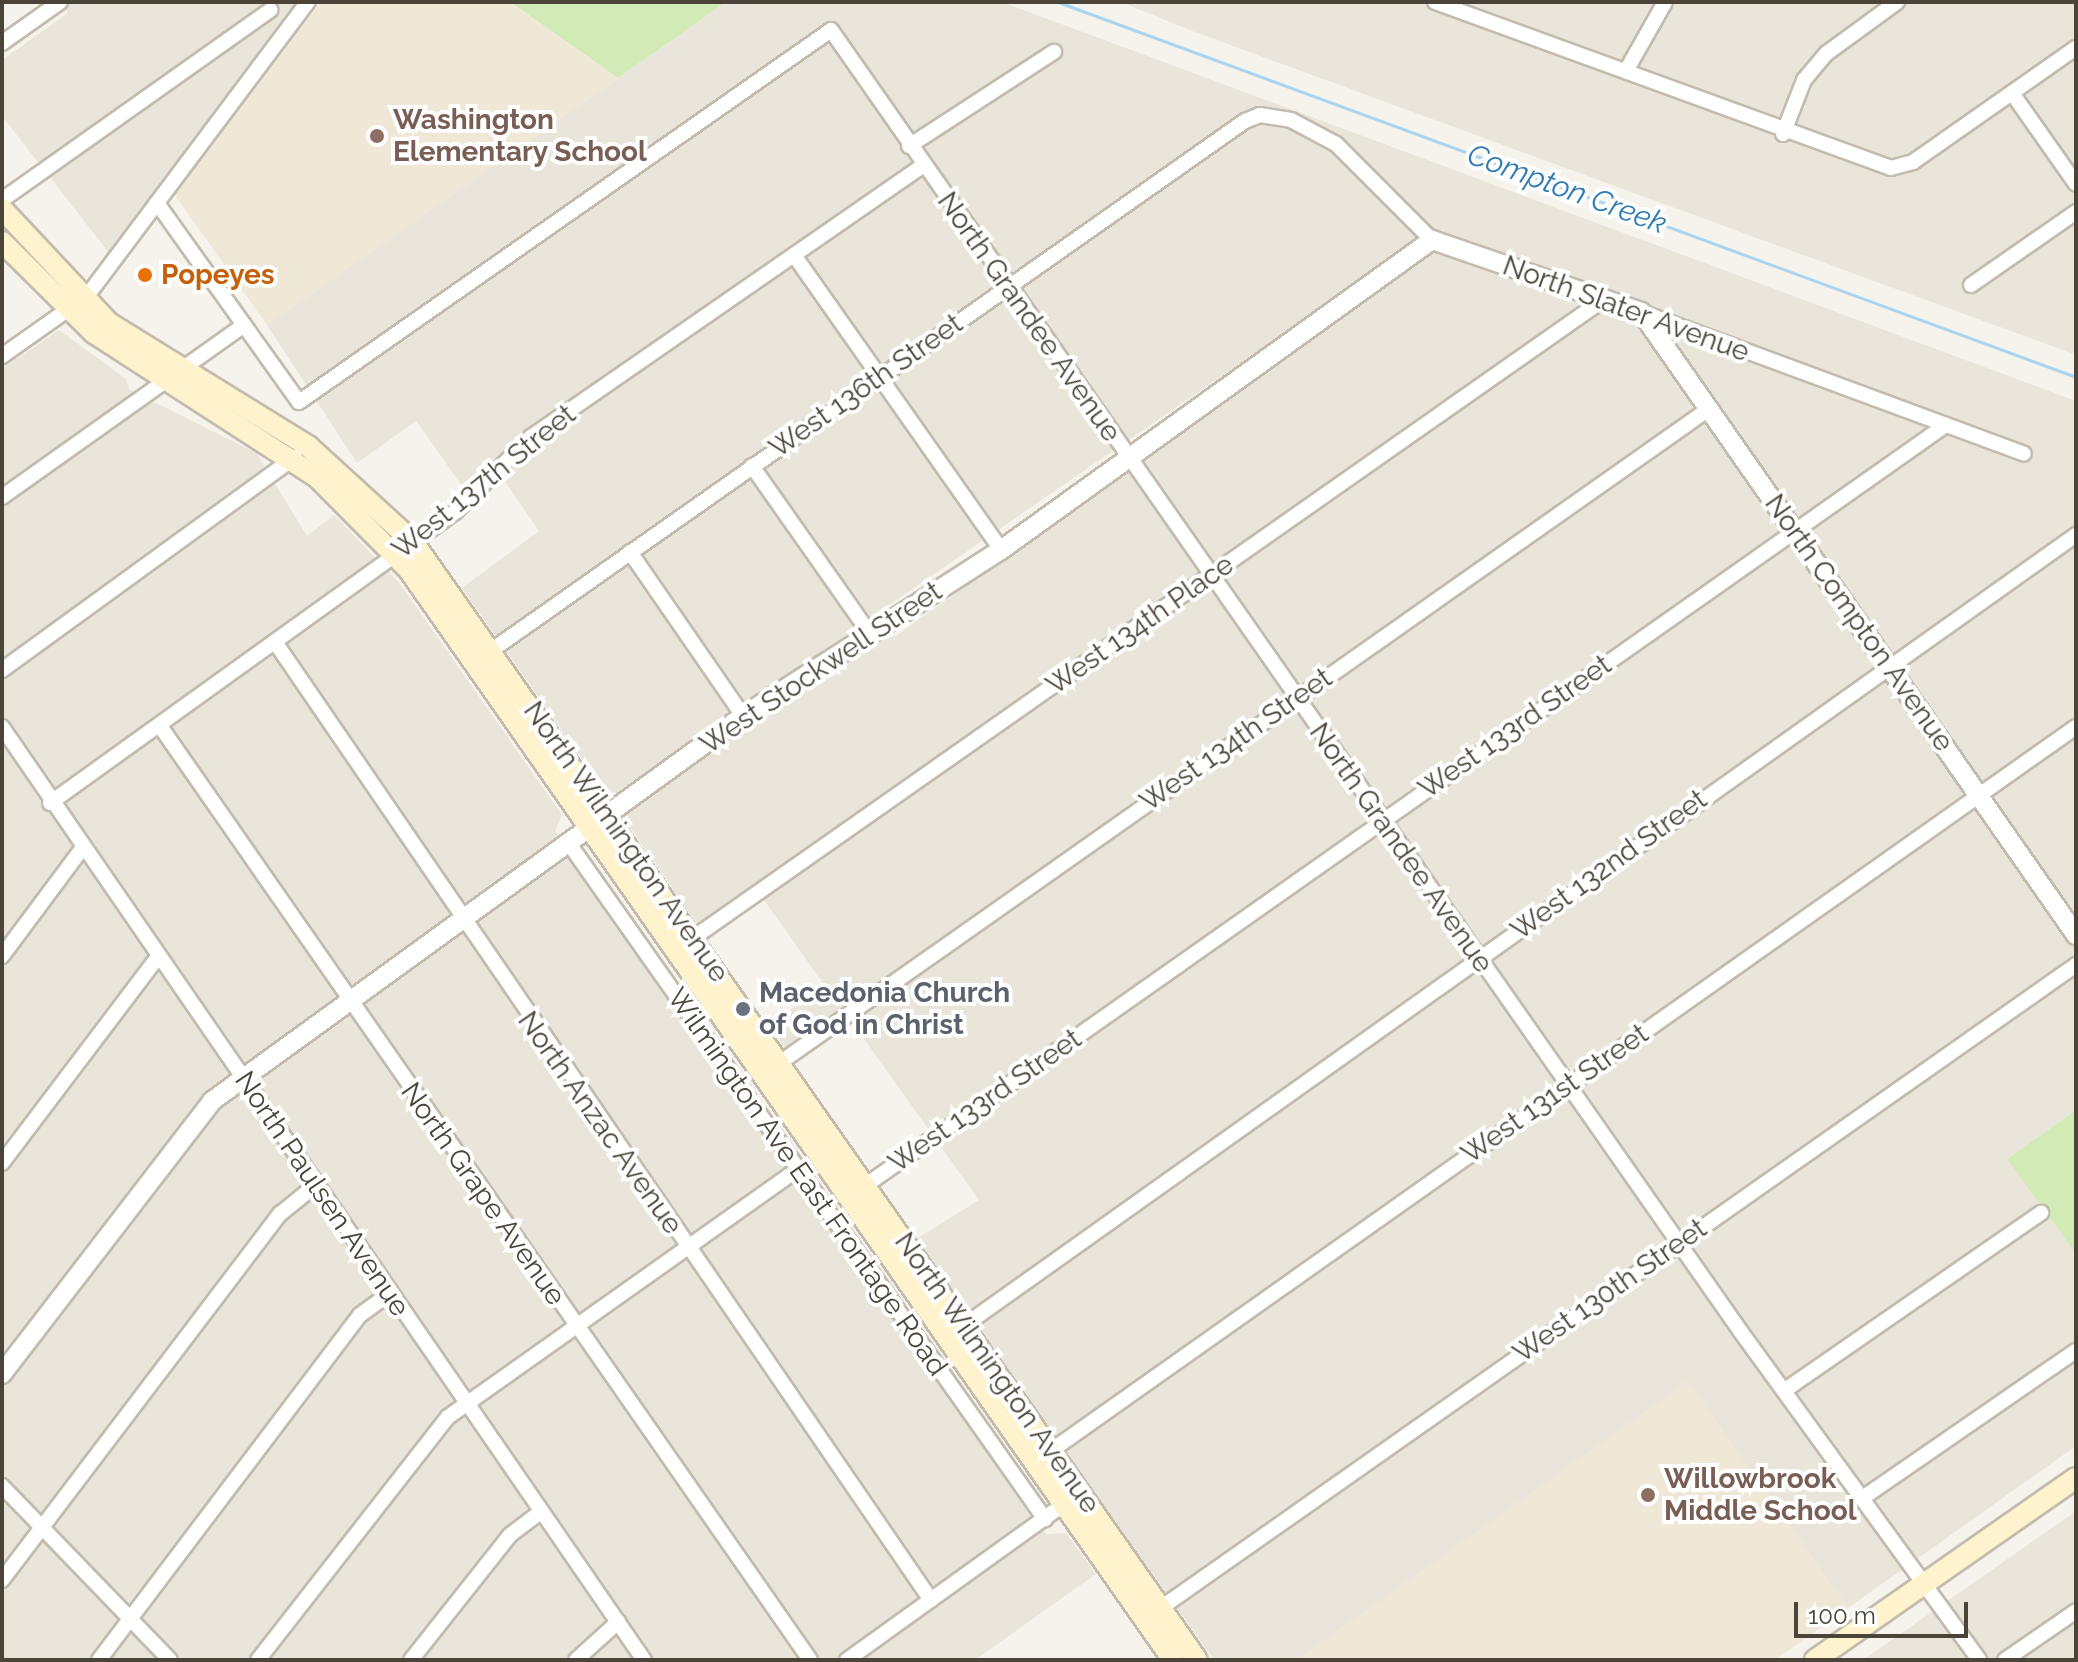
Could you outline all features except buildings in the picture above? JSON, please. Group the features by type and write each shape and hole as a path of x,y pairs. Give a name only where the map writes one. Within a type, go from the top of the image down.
{"main road":[{"name":"North Wilmington Avenue","path":"2,209 75,305 184,371 300,453 413,542 483,656 1042,1456 1153,1614 1197,1660"},
{"name":"North Wilmington Avenue","path":"2,242 163,382 300,453 396,555 483,656"},
{"path":"1815,1660 2076,1478"},
{"name":"North Wilmington Avenue","path":"1153,1614 1173,1660"}],"street":[{"path":"2,43 60,2"},
{"path":"2,356 75,305 157,203 308,2"},
{"path":"1435,2 1473,8 1783,134 1891,168 1913,162 2076,48"},
{"path":"1626,71 1665,2"},
{"path":"1783,134 1804,80 1827,53 1897,2"},
{"path":"2,200 267,6 289,27"},
{"name":"North Grandee Avenue","path":"244,325 299,402 831,30 922,166 1296,699 1979,1660"},
{"path":"909,146 1054,52"},
{"path":"2012,93 2076,184"},
{"name":"North Slater Avenue","path":"1260,115 1291,120 1336,144 1432,240 1641,312 2024,454"},
{"name":"West 136th Street","path":"483,656 1260,115"},
{"name":"West 137th Street","path":"50,803 396,555 531,437 922,166"},
{"path":"2,497 163,382 184,371 244,325 157,203"},
{"path":"1971,285 2076,212"},
{"name":"West Stockwell Street","path":"2,1374 212,1101 570,845 743,716 868,631 1001,550 1432,240"},
{"path":"794,255 1001,550"},
{"name":"West 134th Place","path":"684,944 1603,300"},
{"name":"North Compton Avenue","path":"1641,312 2076,935"},
{"name":"West 134th Street","path":"772,1068 1710,408"},
{"name":"West 133rd Street","path":"858,1191 1946,425"},
{"path":"2,670 300,453"},
{"path":"752,466 868,631"},
{"name":"West 132nd Street","path":"956,1332 1889,665 2076,535"},
{"path":"630,552 743,716"},
{"name":"North Anzac Avenue","path":"275,642 461,922 931,1600"},
{"name":"North Grape Avenue","path":"160,726 349,1002 810,1660"},
{"name":"North Paulsen Avenue","path":"2,727 6,745 244,1078 644,1660"},
{"name":"West 131st Street","path":"1042,1456 2076,727"},
{"name":"Wilmington Ave East Frontage Road","path":"570,845 1045,1519"},
{"path":"2,956 81,850"},
{"path":"2,1163 158,957"},
{"name":"West 130th Street","path":"1153,1614 2076,965"},
{"path":"258,1660 436,1430 466,1403 797,1170"},
{"path":"2,1580 280,1214 317,1184"},
{"path":"1788,1388 2041,1213"},
{"path":"99,1660 360,1315 390,1293"},
{"path":"1864,1497 2076,1351"},
{"path":"2,1486 170,1660"},
{"path":"847,1660 1072,1498"},
{"path":"411,1660 510,1535 540,1512"},
{"path":"2005,1660 2076,1611"},
{"path":"576,1660 587,1646 618,1622"}],"shaded area":[{"path":"60,2 297,2 110,254 2,116 2,60 68,13"},
{"name":"Washington Elementary School","path":"321,2 509,2 618,78 267,325 174,194"},
{"path":"726,2 1002,2 2076,401 2076,1110 2007,1159 2076,1254 2076,1446 1848,1608 1688,1382 1297,1660 1214,1660 915,1240 979,1200 842,1008 785,1048 770,1024 825,986 754,886 697,924 625,820 627,812 867,642 896,636 1433,252 1445,229 1406,249 616,793 603,789 462,588 539,531 491,461 463,487 416,421 357,463 267,325"},
{"path":"1121,2 2076,2 2076,355 1192,31"},
{"path":"59,330 126,379 130,390 256,453 307,536 334,515 400,584 562,815 555,831 779,1158 1046,1534 1066,1533 1096,1574 975,1660 2,1660 2,340 17,359"},
{"name":"Willowbrook Middle School","path":"1688,1381 1848,1608 1775,1660 1297,1660"},
{"path":"2076,1511 2076,1660 1863,1660"}],"green space":[{"path":"510,2 726,2 618,78"},
{"path":"2076,1110 2076,1254 2007,1159"}],"waterway":[{"name":"Compton Creek","path":"1058,2 2076,377"}],"place":[{"name":"Washington Elementary School","path":"377,136"},
{"name":"Popeyes","path":"145,275"},
{"name":"Macedonia Church of God in Christ","path":"743,1009"},
{"name":"Willowbrook Middle School","path":"1648,1495"}]}
